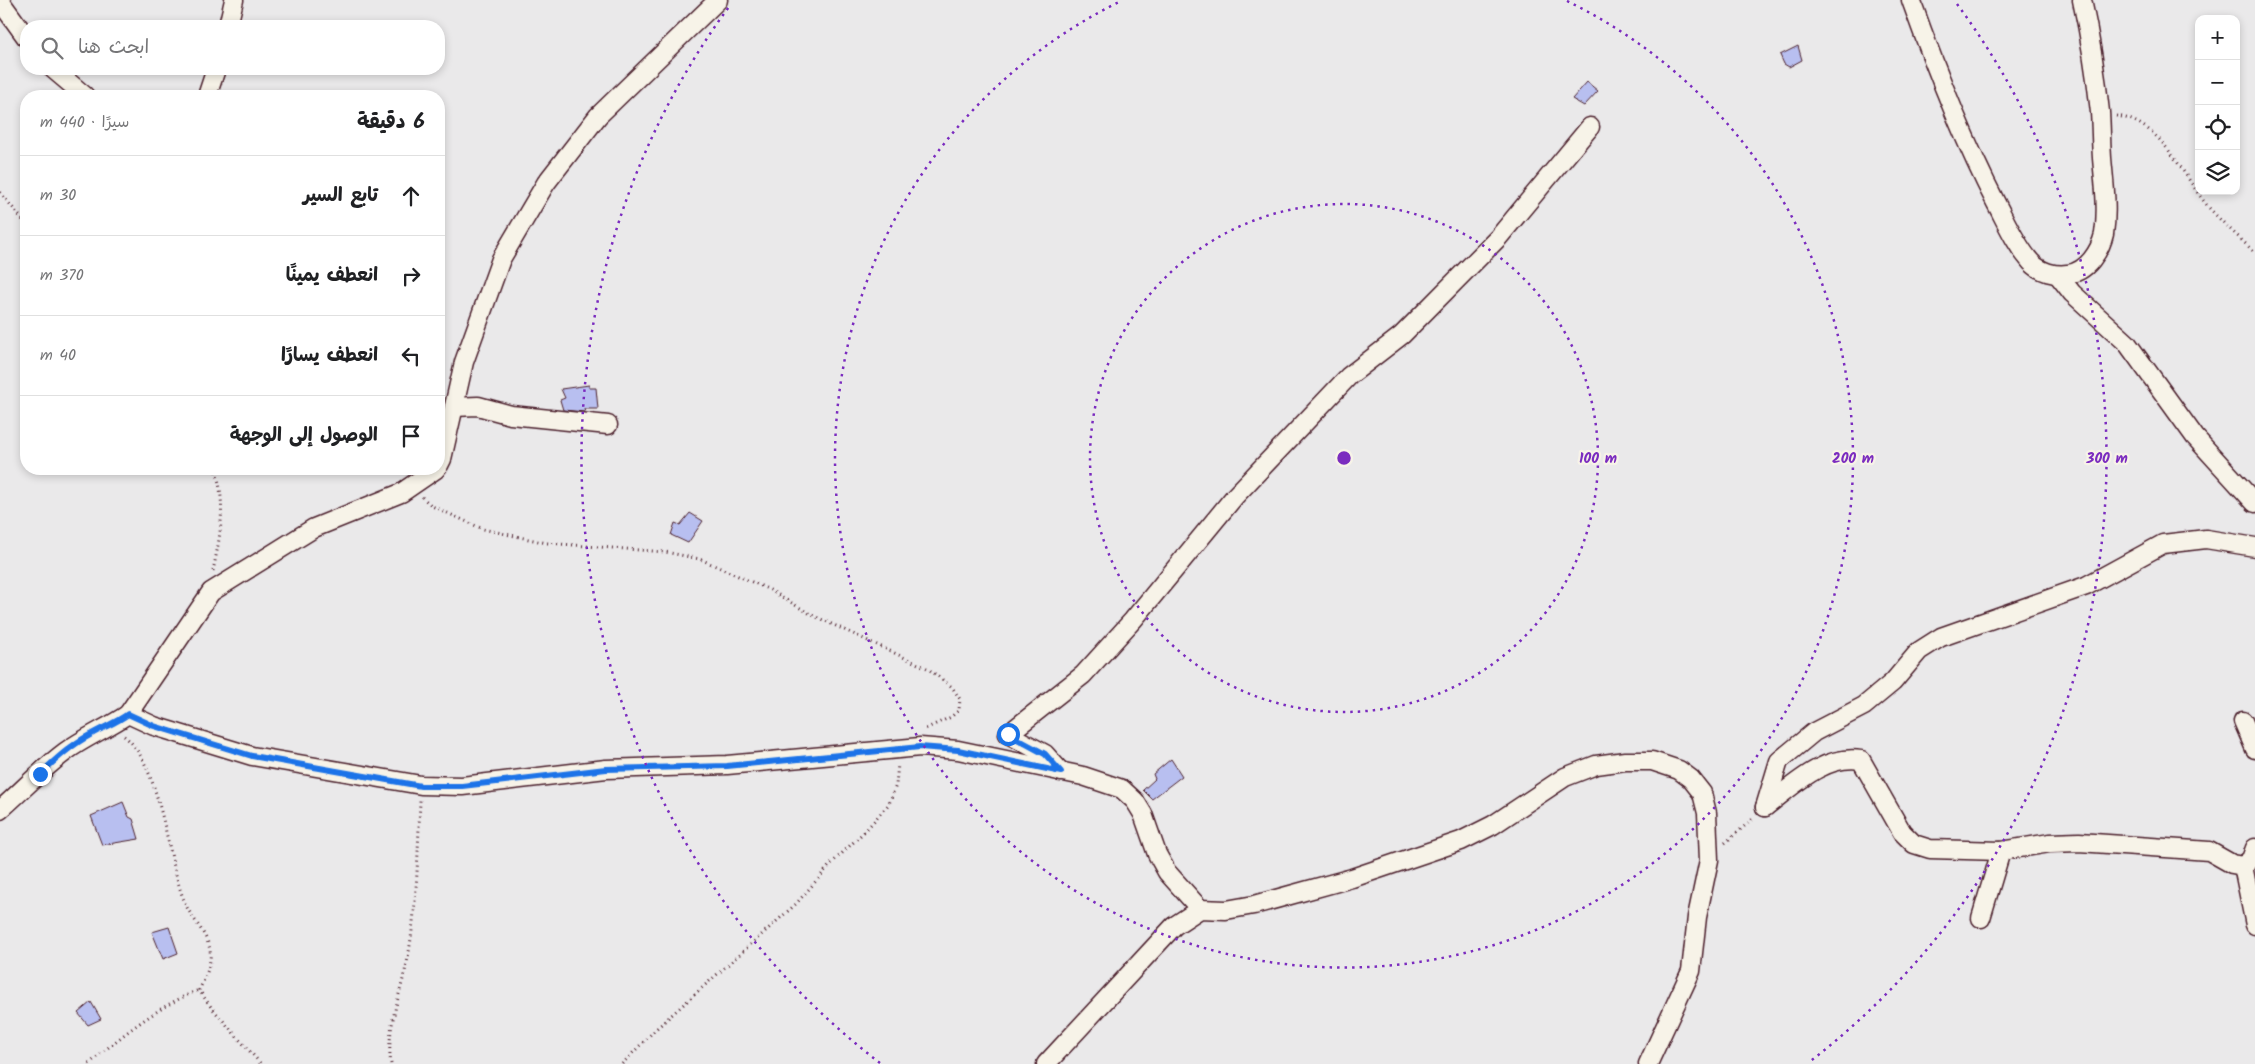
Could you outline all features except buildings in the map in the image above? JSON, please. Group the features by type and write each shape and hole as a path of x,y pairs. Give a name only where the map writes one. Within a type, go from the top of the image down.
{"street":[{"path":"229,20 234,0"},
{"path":"445,446 464,362 501,259 546,183 598,116 718,0"},
{"path":"1911,0 1939,77 1972,156 2015,238 2031,263 2048,273 2058,275 2071,274 2090,262 2104,234 2105,208 2100,115 2092,50 2082,0"},
{"path":"0,1 20,29"},
{"path":"60,75 78,90"},
{"path":"209,90 214,75"},
{"path":"1061,772 1045,754 1008,734 1083,675 1133,620 1235,496 1349,376 1402,335 1498,238 1590,127"},
{"path":"2058,275 2072,292 2127,342 2195,437 2255,504"},
{"path":"454,407 478,406 511,416 608,425"},
{"path":"0,810 64,752 90,735 111,726 128,714 211,592 314,528 411,487 426,475"},
{"path":"1765,807 1779,761 1814,732 1864,706 1893,682 1919,652 1941,637 2086,586 2163,544 2206,539 2255,547"},
{"path":"128,714 163,729 252,756 421,786 462,786 606,769 727,766 920,747 958,750 1114,784 1130,794 1142,814 1156,854 1167,872 1200,909"},
{"path":"2243,721 2255,749"},
{"path":"1765,807 1818,767 1848,758 1861,760 1902,832 1914,844 1930,849 2002,851 2079,842 2209,851 2232,864 2243,866"},
{"path":"1046,1064 1174,926 1200,909 1226,910 1254,905 1352,878 1462,841 1493,825 1565,777 1596,765 1625,761 1652,762 1679,770 1691,779 1702,793 1707,813 1709,860 1697,917 1691,972 1648,1064"},
{"path":"2243,866 2251,859 2255,848"},
{"path":"1981,918 2002,851"},
{"path":"2243,866 2255,924"}],"path":[{"path":"2100,115 2130,118 2159,138 2211,209 2255,253"},
{"path":"0,192 20,217"},
{"path":"211,592 222,524 222,498 216,475"},
{"path":"411,487 432,506 483,529 547,543 664,552 700,559 770,590 812,615 927,668 952,687 960,699 958,710 951,717 930,725 898,750 896,785 889,804 830,865 796,904 657,1028 622,1064"},
{"path":"89,1064 151,1015 179,998 199,990 209,966 210,950 185,903 158,802 141,756 127,738 111,726"},
{"path":"391,1064 388,1039 400,998 409,952 414,906 421,786"},
{"path":"1709,860 1765,807"},
{"path":"199,990 211,1007 261,1064"}],"route":[{"path":"40,774 64,752 90,735 111,726 128,714 154,726 227,750 355,776 421,786 462,786 495,783 554,774 606,769 671,769 727,766 920,747 958,750 1061,772 1045,754 1008,734"}]}
